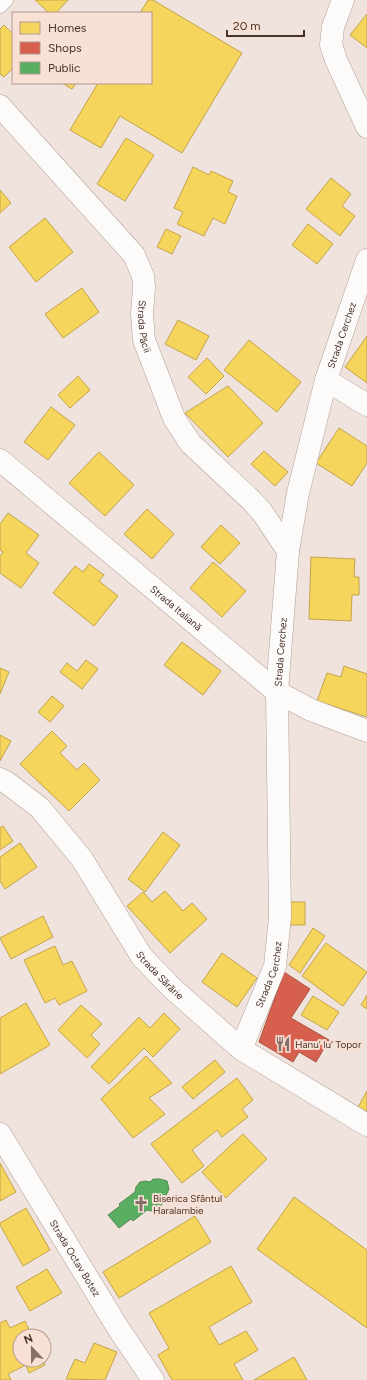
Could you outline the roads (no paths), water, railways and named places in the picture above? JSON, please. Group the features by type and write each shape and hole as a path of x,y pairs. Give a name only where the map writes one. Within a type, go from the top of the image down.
{"street":[{"path":"343,0 333,27 331,45 336,60 367,127"},
{"name":"Strada Păcii","path":"0,106 134,255 143,276 144,287 142,314 144,340 174,418 190,443 240,488 255,504 288,551"},
{"name":"Strada Cerchez","path":"241,1049 275,966 280,917 277,692 288,551 298,493 326,380 367,260"},
{"path":"326,380 367,405"},
{"name":"Strada Italiană","path":"0,460 277,692 311,710 367,731"},
{"name":"Strada Sărărie","path":"0,779 40,808 82,859 142,957 173,989 241,1049 367,1125"},
{"name":"Strada Octav Botez","path":"0,1134 150,1378"}],"lane":[{"path":"0,6 6,0"}],"place":[{"name":"Hanu' lu' Topor","path":"283,1044"},
{"name":"Biserica Sfântul Haralambie","path":"141,1204"}]}
